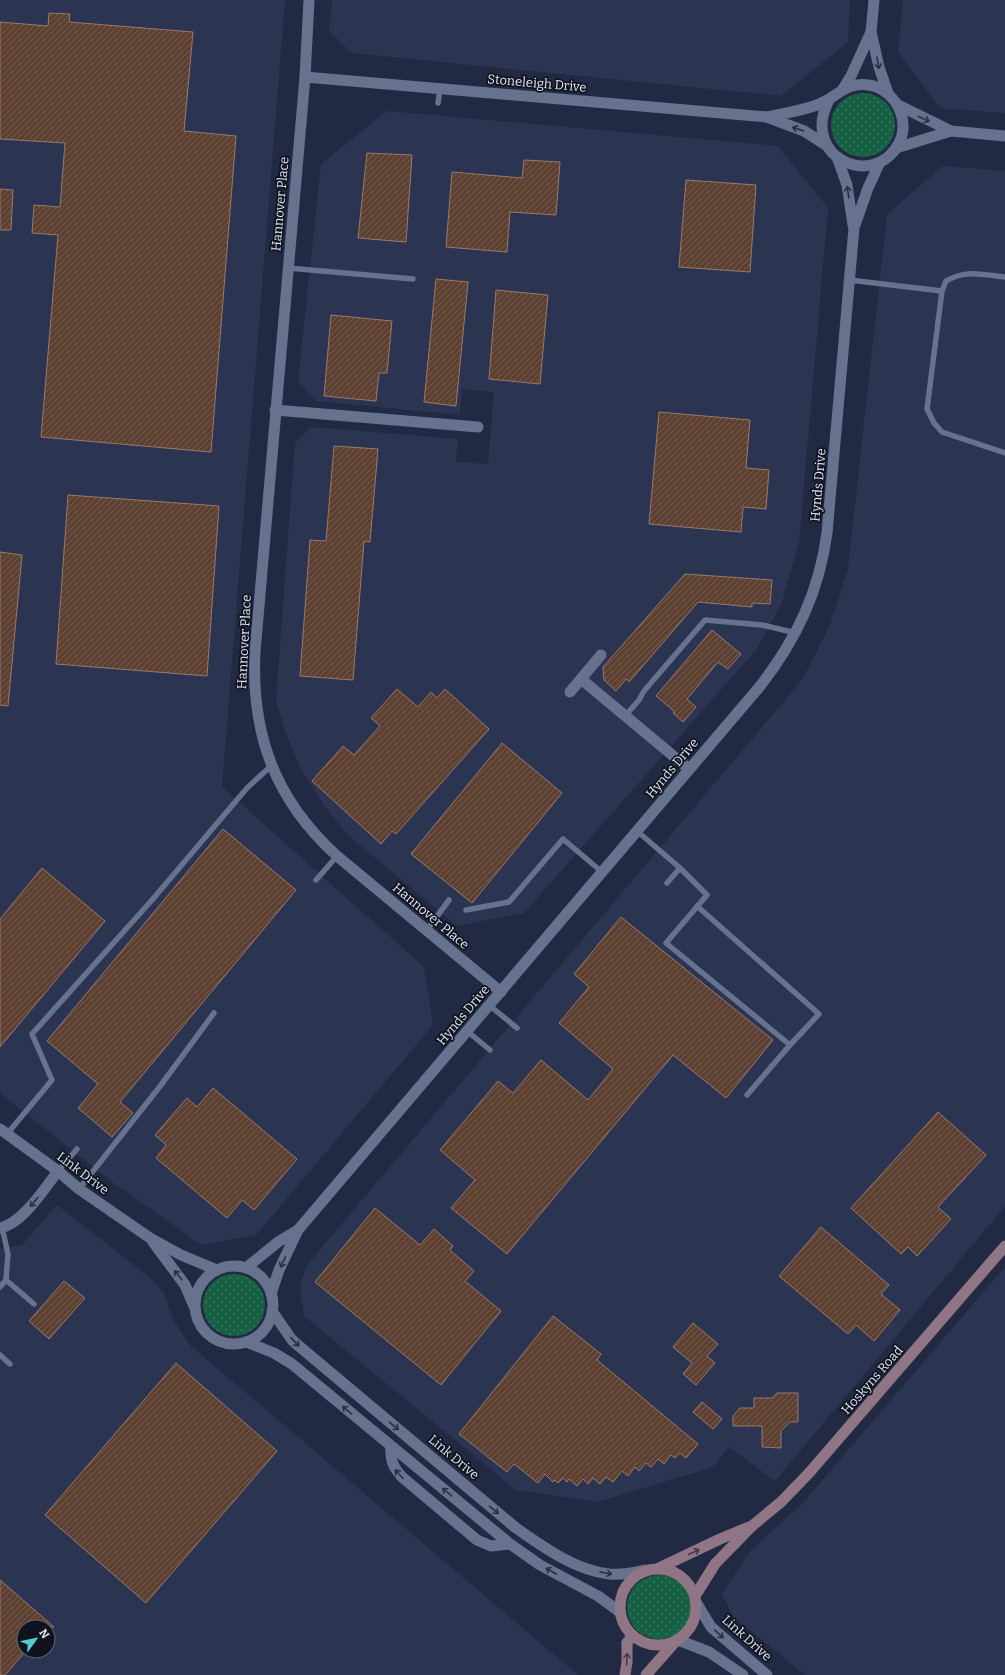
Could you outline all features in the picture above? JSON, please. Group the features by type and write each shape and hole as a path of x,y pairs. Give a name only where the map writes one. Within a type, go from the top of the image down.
{"main road":[{"name":"Hoskyns Road","path":"696,1599 715,1564 752,1526 781,1502 809,1473 1005,1246"},
{"name":"Hoskyns Road","path":"659,1568 720,1539 752,1526"},
{"path":"624,1675 630,1639 620,1612 621,1596 625,1587 632,1578 645,1570 659,1568 672,1570 682,1576 690,1585 696,1599 696,1614 688,1632 676,1641 646,1675"},
{"path":"630,1639 653,1645 664,1645 676,1641"}],"street":[{"name":"Hannover Place","path":"309,0 305,77 254,671 254,687 258,718 264,745 271,766 284,791 301,818 324,844 501,992"},
{"path":"871,32 851,76 843,89 829,100 821,122 822,134 826,145 837,157 847,163 858,166 880,162 889,156 896,148 901,138 903,127 902,116 898,106 888,93 879,67 871,32 874,0"},
{"name":"Stoneleigh Drive","path":"305,77 767,117 804,131 826,145"},
{"path":"843,89 861,84 871,85 888,93"},
{"name":"Stoneleigh Drive","path":"767,117 809,107 829,100"},
{"path":"898,106 951,131 1005,136"},
{"path":"896,148 951,131"},
{"name":"Hynds Drive","path":"837,157 847,185 854,228"},
{"name":"Hynds Drive","path":"271,1294 279,1270 298,1230 761,685 776,666 796,633 818,580 825,548 830,510 854,228 868,188 880,162"},
{"path":"276,410 478,427"},
{"path":"570,692 601,655"},
{"path":"581,679 689,769"},
{"name":"Link Drive","path":"3,1132 58,1171 79,1189 150,1238 181,1255 217,1270"},
{"path":"1,1228 12,1222 29,1208 58,1171"},
{"name":"Hynds Drive","path":"246,1268 278,1242 298,1230"},
{"name":"Link Drive","path":"150,1238 185,1285 195,1310"},
{"path":"231,1266 246,1268 262,1278 271,1294 272,1311 269,1322 262,1332 246,1342 240,1344 226,1343 213,1338 203,1329 197,1316 195,1310 196,1293 208,1276 217,1270 231,1266"},
{"name":"Link Drive","path":"272,1311 289,1335 300,1347 516,1528 536,1542 576,1564 608,1574 623,1574 645,1570"},
{"path":"246,1342 274,1353 292,1364 510,1544 540,1565 598,1596 620,1612"},
{"path":"391,1447 390,1458 394,1468 402,1477 477,1540 492,1546 510,1544"},
{"name":"Link Drive","path":"696,1599 715,1630 767,1675"},
{"path":"676,1641 710,1652 743,1675"}],"lane":[{"path":"438,103 440,89"},
{"path":"288,268 413,279"},
{"path":"1005,277 967,273 946,281 942,291 927,409 934,423 942,432 1005,453"},
{"path":"849,280 942,291"},
{"path":"625,716 639,700 644,691 705,620 762,625 796,633"},
{"path":"3,1132 52,1080 32,1034 152,900 247,788 271,766"},
{"path":"636,831 680,868 706,895 666,943 790,1045"},
{"path":"466,910 509,902 563,839 602,872"},
{"path":"316,880 337,856"},
{"path":"667,883 680,868"},
{"path":"426,930 449,900"},
{"path":"697,906 819,1014 747,1095"},
{"path":"490,1005 517,1028"},
{"path":"79,1189 151,1098 214,1013"},
{"path":"467,1031 490,1050"},
{"path":"58,1171 76,1149"},
{"path":"0,1287 6,1280 8,1254 1,1228"},
{"path":"6,1280 34,1304"},
{"path":"0,1355 10,1364"}],"shaded area":[{"path":"0,0 285,0 222,787 424,967 433,1025 256,1235 202,1245 112,1182 0,1093"},
{"path":"332,0 850,0 848,42 781,96 352,53 329,31"},
{"path":"903,0 1005,0 1005,113 940,108 898,52"},
{"path":"387,111 778,146 828,208 799,543 782,602 756,650 524,913 457,926 350,837 325,807 300,767 288,739 276,700 295,442 312,427 458,439 456,462 488,464 494,392 462,389 460,415 316,401 298,381 321,164"},
{"path":"943,166 1005,171 1005,1206 775,1481 729,1447 713,1467 597,1502 516,1490 304,1316 300,1285 307,1265 802,680 830,625 848,569 887,214"},
{"path":"57,1205 148,1276 164,1293 173,1320 191,1346 578,1675 0,1675 0,1249 22,1245"},
{"path":"1005,1267 1005,1675 805,1675 734,1617 722,1594 751,1550 802,1504"}],"green space":[{"path":"857,93 869,93 886,102 893,113 895,125 893,137 886,148 869,157 857,157 845,152 836,143 831,131 831,119 836,107 845,98"},
{"path":"228,1274 240,1274 256,1283 263,1293 265,1305 263,1317 256,1327 240,1336 228,1336 217,1331 208,1322 203,1311 203,1299 208,1288 217,1279"},
{"path":"659,1575 677,1581 685,1589 691,1607 685,1625 677,1633 659,1639 641,1633 633,1625 627,1607 633,1589 641,1581"}],"building":[{"path":"49,13 70,14 69,22 193,32 184,131 236,136 211,452 41,437 58,235 32,233 34,205 60,207 65,143 0,139 0,22 48,26"},
{"path":"367,153 412,155 406,242 358,238"},
{"path":"524,160 560,162 556,215 510,212 507,252 446,247 452,172 522,178"},
{"path":"686,180 756,185 750,272 679,267"},
{"path":"0,189 13,190 11,230 0,230"},
{"path":"436,279 468,282 456,406 424,402"},
{"path":"496,290 548,295 540,384 489,379"},
{"path":"331,315 392,321 387,373 379,373 376,401 324,396"},
{"path":"659,412 750,420 746,468 769,470 766,509 743,507 741,532 649,524"},
{"path":"334,446 378,449 370,542 364,541 353,680 300,676 310,540 326,541"},
{"path":"68,495 219,506 207,676 56,664"},
{"path":"0,552 22,555 8,706 0,705"},
{"path":"685,574 772,580 770,604 752,603 752,607 698,602 629,682 626,679 616,691 604,680 603,667"},
{"path":"712,630 741,654 728,669 718,662 687,699 696,707 683,722 673,713 675,712 656,696"},
{"path":"397,689 418,707 431,692 437,698 445,689 489,729 396,834 392,831 381,844 312,781 343,746 354,755 380,726 371,718"},
{"path":"502,743 562,793 472,903 411,854"},
{"path":"223,829 296,890 120,1102 133,1113 112,1137 78,1108 98,1084 47,1041"},
{"path":"42,868 105,921 0,1047 0,919"},
{"path":"621,917 773,1040 726,1098 673,1055 507,1254 451,1208 475,1180 440,1150 498,1081 513,1093 541,1060 588,1100 613,1069 559,1023 589,987 574,974"},
{"path":"213,1088 297,1159 254,1210 242,1200 227,1218 156,1158 166,1145 155,1135 187,1098 197,1107"},
{"path":"938,1112 986,1155 938,1207 951,1219 917,1256 908,1247 901,1254 851,1208"},
{"path":"375,1208 420,1245 434,1229 453,1246 450,1250 474,1271 465,1281 501,1311 441,1385 315,1282"},
{"path":"821,1227 889,1285 881,1294 900,1310 874,1341 856,1325 848,1334 779,1276"},
{"path":"64,1281 85,1298 49,1339 29,1321"},
{"path":"553,1316 601,1354 597,1360 698,1444 686,1458 680,1453 675,1458 671,1455 664,1464 658,1459 651,1467 646,1463 639,1471 635,1467 628,1476 622,1471 613,1482 606,1477 600,1484 593,1478 588,1484 583,1479 577,1486 569,1479 567,1482 563,1478 558,1483 555,1480 553,1482 545,1474 538,1483 514,1464 507,1472 459,1434"},
{"path":"693,1323 718,1344 707,1356 715,1363 696,1385 683,1374 692,1363 673,1347"},
{"path":"176,1363 277,1451 146,1603 45,1515"},
{"path":"777,1393 798,1393 798,1422 790,1422 781,1431 781,1448 762,1447 762,1426 733,1426 733,1416 740,1408 754,1408 754,1398 772,1398"},
{"path":"702,1402 722,1419 713,1429 693,1412"},
{"path":"0,1580 45,1619 16,1619 16,1659 19,1659 5,1675 0,1675"}]}
